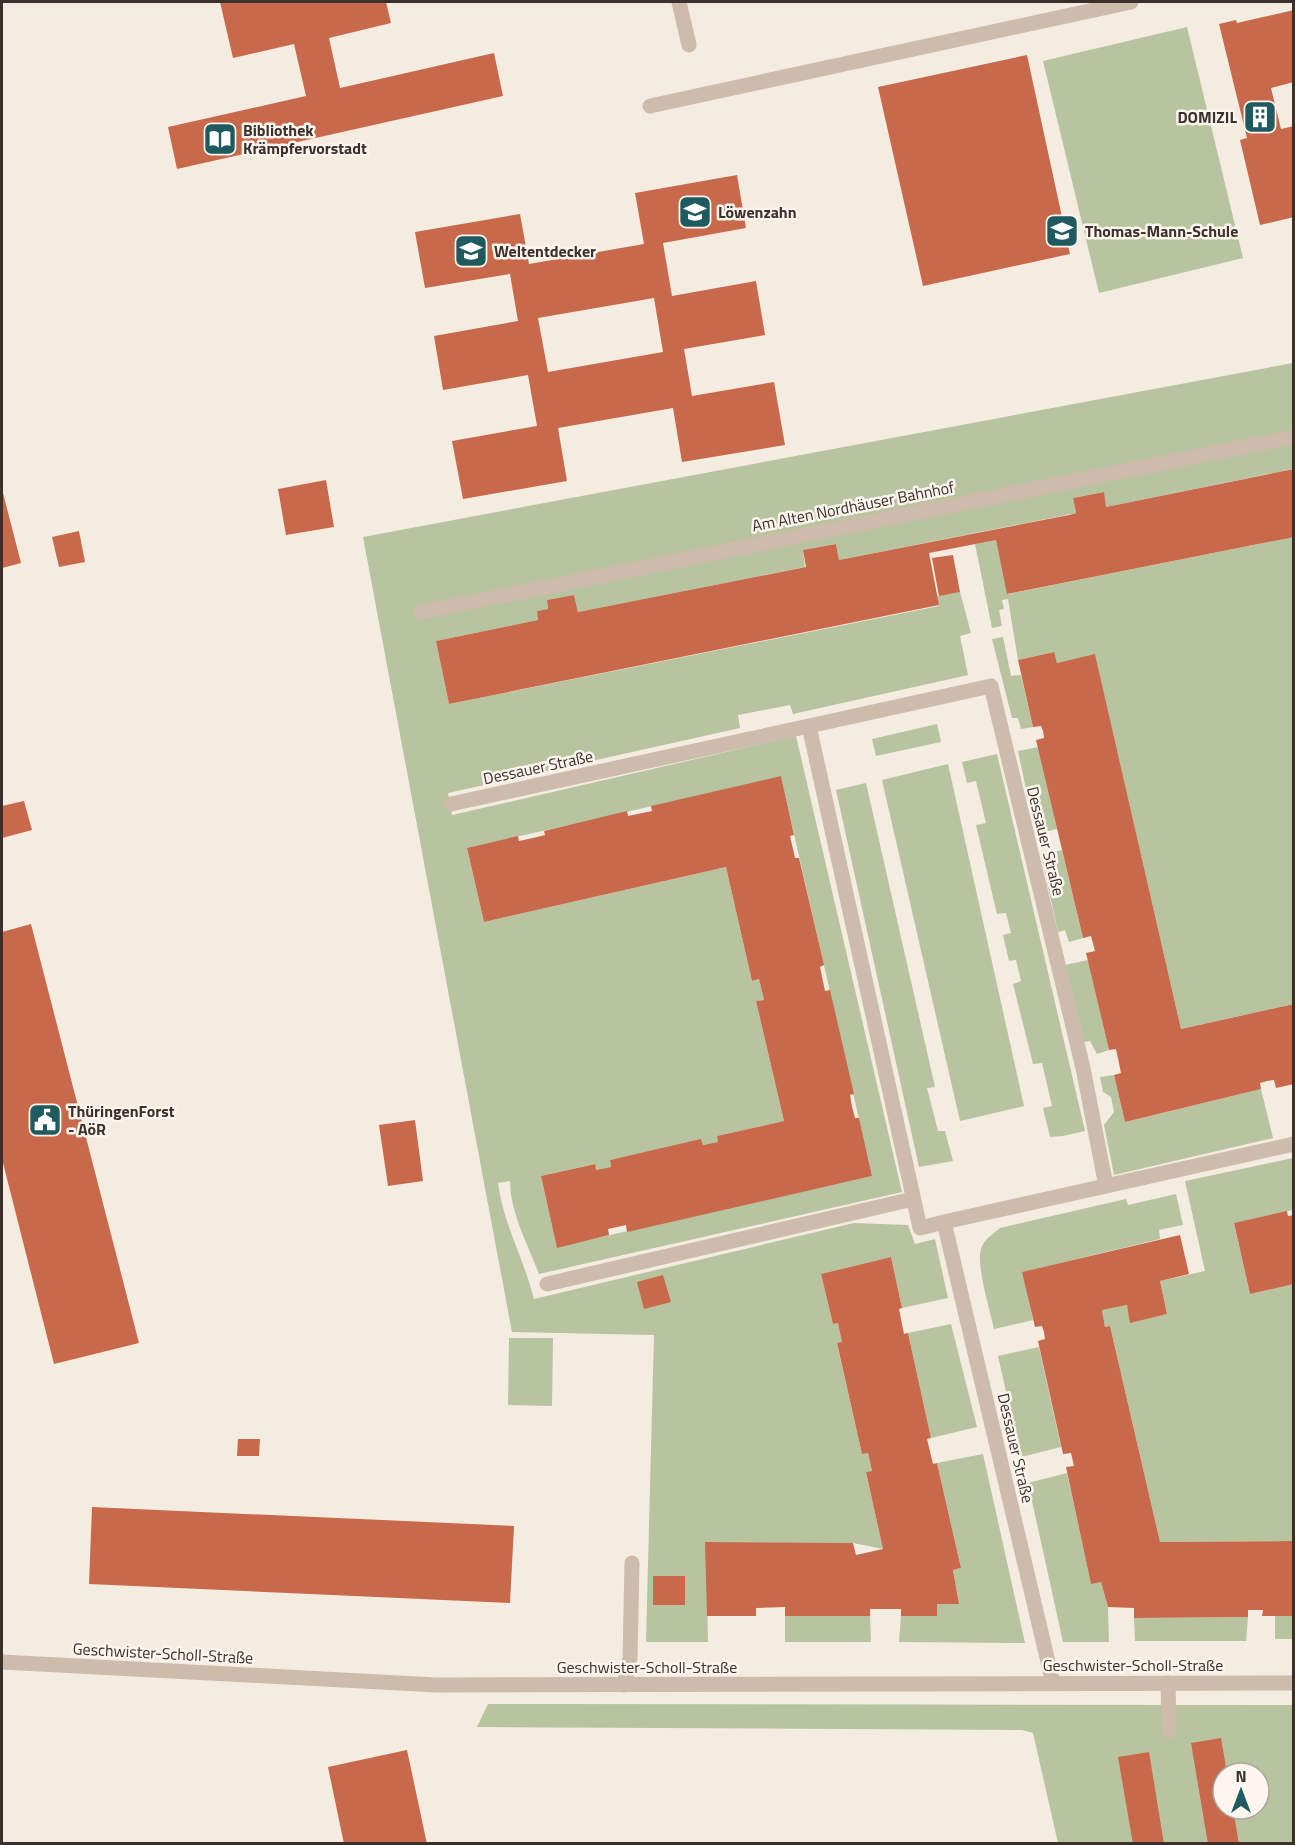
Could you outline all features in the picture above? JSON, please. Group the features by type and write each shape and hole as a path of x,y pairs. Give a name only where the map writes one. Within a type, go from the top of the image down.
{"street":[{"path":"679,2 689,45"},
{"path":"650,106 1131,2"},
{"name":"Am Alten Nordhäuser Bahnhof","path":"421,612 1293,437"},
{"name":"Dessauer Straße","path":"451,804 991,686 1083,1068 1106,1186"},
{"path":"809,726 920,1228 1293,1144"},
{"path":"547,1284 913,1198"},
{"name":"Dessauer Straße","path":"944,1222 1053,1683"},
{"path":"624,1685 630,1658 632,1563"},
{"name":"Geschwister-Scholl-Straße","path":"2,1662 436,1686 1293,1683"},
{"path":"1168,1683 1169,1731"}],"green space":[{"path":"1187,27 1243,258 1099,293 1043,61"},
{"path":"1293,363 1293,469 1106,507 1103,492 1073,498 1076,513 839,560 836,544 803,550 805,567 578,612 574,595 547,600 548,609 537,611 538,620 436,641 449,704 939,606 937,596 960,592 971,633 960,636 968,675 793,714 790,705 738,715 740,728 448,793 452,815 796,736 902,1192 539,1274 516,1216 510,1181 498,1183 504,1212 534,1299 854,1223 908,1225 915,1244 935,1239 948,1298 902,1308 891,1257 821,1274 833,1324 838,1323 842,1342 837,1344 862,1454 868,1453 872,1471 866,1472 883,1549 853,1543 706,1543 708,1642 646,1642 654,1335 512,1332 363,537","holes":["781,777 872,1176 557,1247 541,1176 594,1164 596,1170 611,1167 610,1160 701,1140 703,1145 718,1142 717,1136 784,1121 756,1001 764,1000 759,979 752,981 726,867 484,922 467,848"]},
{"path":"1293,537 1293,1004 1181,1029 1095,655 1057,663 1053,652 1018,660 1008,599 1002,600 1004,609 999,610 1002,626 992,628 975,544 996,540 1008,594"},
{"path":"1003,637 1011,676 1021,675 1033,727 1021,729 1018,718 1012,718 992,639"},
{"path":"937,724 941,742 876,756 872,739"},
{"path":"1039,747 1057,829 1044,832 1041,821 1033,822 1018,751"},
{"path":"997,754 1085,1131 1063,1136 1050,1137 1043,1108 1052,1106 1042,1063 1033,1064 1013,984 1021,981 1016,960 1009,961 1003,935 1011,933 1006,913 997,914 976,825 986,823 976,781 967,783 962,762"},
{"path":"948,764 1024,1106 960,1121 882,780"},
{"path":"866,783 935,1087 927,1088 938,1131 945,1131 953,1161 919,1167 836,790"},
{"path":"1062,850 1083,938 1069,942 1065,930 1058,932 1041,855"},
{"path":"1088,960 1109,1050 1097,1054 1090,1041 1084,1042 1065,965"},
{"path":"1114,1075 1125,1122 1261,1089 1273,1138 1114,1175 1104,1125 1114,1112 1111,1097 1103,1092 1100,1077"},
{"path":"1293,1158 1293,1210 1234,1224 1250,1294 1293,1284 1293,1541 1160,1542 1110,1326 1105,1327 1102,1310 1127,1305 1131,1322 1167,1314 1160,1281 1205,1271 1185,1181"},
{"path":"1176,1194 1183,1225 1159,1230 1160,1239 1023,1272 1033,1320 994,1329 980,1266 980,1256 984,1242 1000,1228 1126,1199 1128,1205"},
{"path":"951,1324 977,1427 931,1438 908,1333"},
{"path":"509,1338 553,1338 552,1406 508,1405"},
{"path":"1039,1347 1061,1447 1021,1457 998,1356"},
{"path":"983,1454 1025,1643 899,1642 901,1616 937,1616 937,1604 959,1604 953,1570 961,1568 937,1463"},
{"path":"1067,1473 1091,1583 1101,1582 1108,1607 1109,1642 1063,1642 1028,1483"},
{"path":"785,1616 870,1616 871,1642 785,1642"},
{"path":"1275,1616 1293,1616 1293,1639 1275,1639"},
{"path":"1248,1617 1246,1641 1135,1641 1134,1618"},
{"path":"488,1704 1293,1705 1293,1843 1058,1843 1033,1733 1022,1730 477,1727"}],"building":[{"path":"220,2 386,2 391,23 329,38 340,88 494,53 503,96 177,169 168,127 306,96 294,44 233,58"},
{"name":"DOMIZIL","path":"1294,10 1294,82 1271,88 1281,129 1294,126 1294,217 1260,225 1240,140 1247,138 1219,24 1236,20 1237,23"},
{"path":"1027,55 1070,254 923,286 878,87"},
{"path":"737,175 746,228 663,243 672,296 756,281 765,335 684,349 692,396 774,382 785,445 682,462 673,408 558,428 567,481 463,499 452,441 537,426 528,375 443,390 434,336 518,321 510,274 425,288 415,232 520,214 529,264 644,244 635,193","holes":["654,298 663,352 548,372 538,318"]},
{"path":"1294,469 1294,537 1007,594 996,540 929,553 939,605 449,704 436,641 538,620 537,611 548,609 547,600 574,595 578,612 806,567 803,550 836,544 839,560 1069,515 1076,513 1073,498 1104,492 1106,507"},
{"path":"326,480 334,527 286,535 278,489"},
{"path":"2,489 21,563 2,568"},
{"path":"79,531 85,562 59,567 52,537"},
{"path":"953,555 960,592 939,596 932,558"},
{"path":"1054,652 1057,663 1095,654 1181,1029 1294,1004 1294,1084 1276,1088 1274,1080 1267,1081 1260,1083 1261,1089 1125,1122 1114,1075 1121,1073 1116,1049 1109,1050 1086,953 1095,951 1091,936 1083,938 1036,740 1044,738 1043,731 1041,726 1033,727 1018,660"},
{"path":"781,776 794,835 790,836 795,858 799,858 824,965 820,967 825,991 830,990 854,1094 850,1095 852,1107 855,1118 859,1118 872,1176 627,1232 626,1225 608,1229 609,1235 557,1248 541,1176 595,1164 596,1170 611,1167 610,1160 701,1139 703,1145 718,1142 717,1136 784,1121 756,1001 764,1000 759,979 752,981 726,867 484,922 467,848 518,836 519,841 533,838 545,835 544,831 627,811 628,816 652,811 651,806"},
{"path":"24,801 32,830 2,838 2,806"},
{"path":"31,924 139,1343 54,1364 2,1159 2,932"},
{"path":"415,1120 423,1181 388,1186 379,1125"},
{"path":"1287,1211 1288,1216 1294,1215 1294,1284 1250,1294 1234,1223"},
{"path":"1180,1235 1189,1274 1160,1281 1167,1314 1130,1323 1127,1305 1102,1310 1105,1327 1110,1326 1160,1542 1294,1541 1294,1616 1262,1616 1263,1610 1248,1610 1248,1617 1134,1618 1134,1608 1108,1607 1101,1582 1091,1584 1066,1467 1074,1466 1071,1453 1063,1454 1038,1341 1045,1339 1044,1332 1042,1326 1035,1327 1022,1272"},
{"path":"891,1257 902,1308 899,1309 904,1334 908,1333 931,1438 927,1439 933,1464 937,1463 961,1568 953,1570 959,1604 937,1604 937,1616 901,1616 901,1609 870,1609 870,1616 785,1616 785,1607 756,1608 756,1616 707,1616 705,1542 853,1543 856,1555 883,1549 866,1472 872,1471 868,1453 862,1454 837,1343 842,1342 838,1323 833,1324 821,1274"},
{"path":"663,1275 671,1302 644,1309 637,1282"},
{"path":"238,1439 260,1439 259,1456 237,1456"},
{"path":"92,1507 514,1526 510,1603 89,1584"},
{"path":"653,1576 685,1576 685,1605 653,1605"},
{"path":"1221,1738 1225,1761 1211,1761 1211,1821 1235,1821 1239,1844 1208,1844 1191,1743"},
{"path":"407,1750 427,1844 344,1844 328,1767"},
{"path":"1149,1752 1164,1844 1133,1844 1118,1757"}],"place":[{"name":"DOMIZIL","path":"1260,117"},
{"name":"Bibliothek Krämpfervorstadt","path":"220,139"},
{"name":"Löwenzahn","path":"695,212"},
{"name":"Thomas-Mann-Schule","path":"1062,231"},
{"name":"Weltentdecker","path":"471,251"},
{"name":"ThüringenForst - AöR","path":"45,1120"}]}
